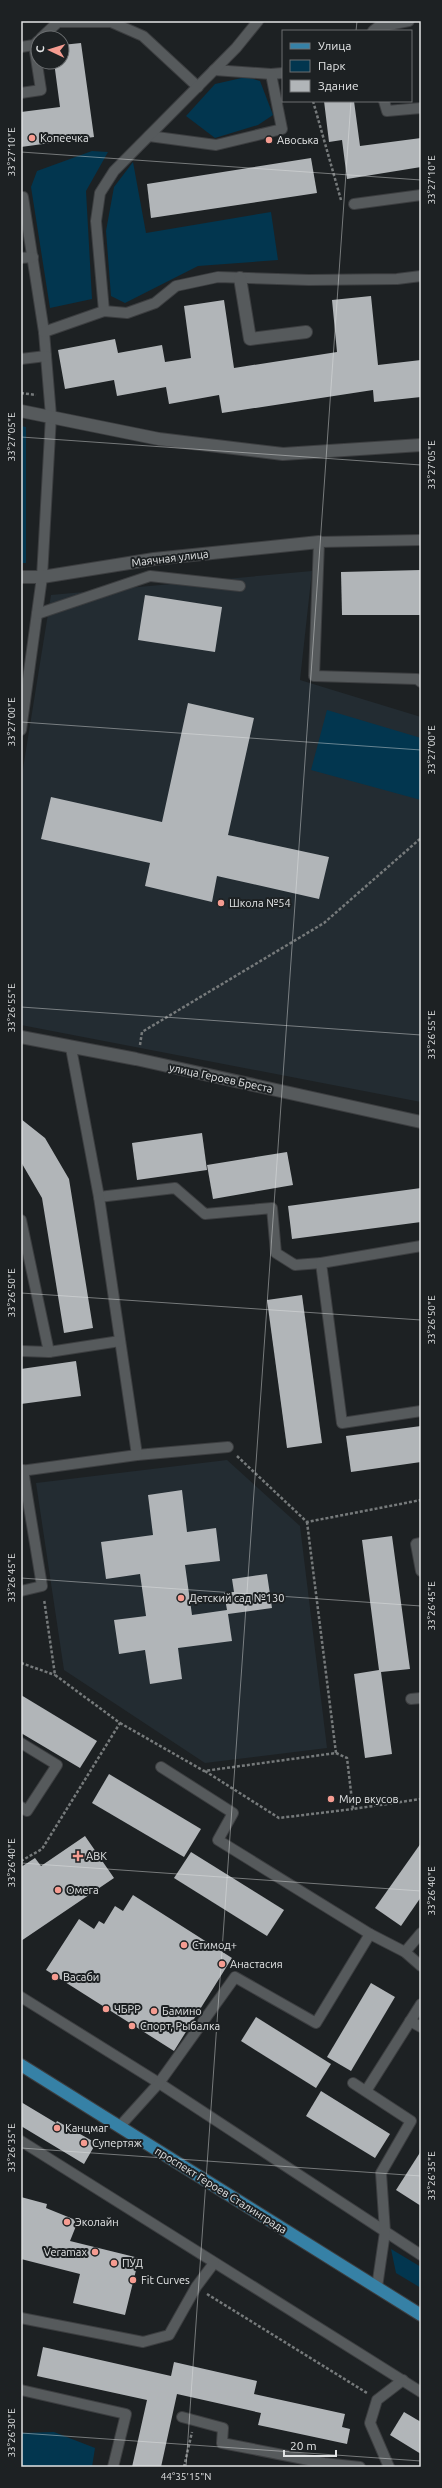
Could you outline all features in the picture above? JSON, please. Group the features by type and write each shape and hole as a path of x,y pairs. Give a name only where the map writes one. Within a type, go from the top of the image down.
{"main road":[{"name":"проспект Героев Сталинграда","path":"21,2065 421,2315"}],"street":[{"path":"240,278 250,339 306,332"},
{"path":"21,411 51,416 159,440 283,454 421,445"},
{"name":"Маячная улица","path":"21,577 42,577 154,559 319,542"},
{"name":"улица Героев Бреста","path":"21,1037 71,1048 136,1059 421,1122"}],"lane":[{"path":"104,311 96,221 100,193 114,171 198,87 258,21"},
{"path":"375,30 409,21"},
{"path":"50,30 58,22 111,22 144,36 198,87"},
{"path":"21,93 41,90 40,70"},
{"path":"214,70 271,74 282,73"},
{"path":"149,136 216,145 282,129 271,74"},
{"path":"384,102 387,111 394,112 421,108"},
{"path":"354,204 421,195"},
{"path":"21,197 23,197 44,332 51,416 42,577 21,730"},
{"path":"21,258 33,257"},
{"path":"44,332 104,311 127,313 155,303 176,286 218,277 341,280 396,279 421,276"},
{"path":"21,358 46,356"},
{"path":"421,540 319,542 314,676 417,679 421,682"},
{"path":"37,614 150,576 240,586"},
{"path":"71,1048 99,1197 137,1455"},
{"path":"99,1197 175,1188 205,1214 272,1208 276,1253 295,1265 321,1263 421,1246"},
{"path":"21,1220 49,1352"},
{"path":"321,1263 342,1423 421,1410"},
{"path":"21,1351 49,1352 120,1341"},
{"path":"21,1591 42,1586 22,1470 137,1455 228,1447"},
{"path":"421,1543 416,1544 421,1571"},
{"path":"21,1743 57,1765 27,1811 21,1807"},
{"path":"161,1768 233,1813 218,1840 370,1934 405,1952 421,1966"},
{"path":"405,1952 421,1933"},
{"path":"120,2126 159,2084 235,1977 316,2023 370,1934"},
{"path":"21,1997 159,2084 421,2255"},
{"path":"366,2091 421,2004"},
{"path":"410,2021 421,2027"},
{"path":"353,2083 411,2121 381,2173 385,2232 377,2287"},
{"path":"21,2141 421,2392"},
{"path":"21,2318 143,2342 169,2334 196,2287 214,2263"},
{"path":"389,2467 370,2423 378,2400 403,2380"},
{"path":"21,2390 126,2414 113,2467"},
{"path":"182,2417 223,2428 222,2443 324,2463 360,2467"}],"path":[{"path":"313,102 339,198 346,204 354,204"},
{"path":"136,1059 142,1032 324,923 421,838"},
{"path":"228,1447 307,1522 336,1753"},
{"path":"307,1522 421,1500"},
{"path":"42,1586 55,1675"},
{"path":"21,1663 55,1675 120,1723 204,1771 279,1818 353,1809 421,1798"},
{"path":"21,1861 42,1850 120,1723"},
{"path":"204,1771 336,1753 347,1758 353,1809"},
{"path":"196,2287 378,2400"},
{"path":"184,2467 195,2420"}],"shaded area":[{"name":"Школа №54","path":"312,571 300,680 421,717 421,1102 21,1025 21,781 51,595"},
{"name":"Детский сад №130","path":"227,1460 300,1526 327,1748 205,1763 64,1670 36,1483"}],"green space":[{"path":"246,77 260,81 273,115 258,125 215,138 186,116 215,84"},
{"path":"92,151 108,152 86,191 92,299 50,308 31,187 37,171"},
{"path":"133,162 146,233 271,212 278,260 198,266 125,303 111,296 106,231 114,187"},
{"path":"21,426 26,427 26,563 21,563"},
{"path":"327,710 421,738 421,800 311,770"},
{"path":"391,2249 421,2267 421,2288 396,2273"},
{"path":"54,2432 95,2448 92,2467 21,2467 21,2433"}],"building":[{"path":"81,43 94,137 21,147 21,112 60,107 55,70 70,70 70,44"},
{"path":"324,102 354,102 360,146 421,138 421,167 347,179 342,140 329,142"},
{"path":"311,158 317,193 151,218 147,184"},
{"path":"371,296 378,365 421,360 421,397 374,402 373,390 222,413 219,395 169,404 166,387 117,396 114,380 65,389 58,350 115,339 118,353 162,345 165,362 191,358 184,306 224,300 234,368 337,352 332,300"},
{"path":"421,570 421,615 342,615 341,572"},
{"path":"145,595 222,607 215,652 138,640"},
{"path":"188,703 254,718 228,835 329,857 319,899 217,876 212,902 145,886 150,863 41,839 51,797 162,822"},
{"path":"21,1119 45,1138 69,1179 93,1328 64,1333 42,1198 21,1162"},
{"path":"202,1133 207,1170 137,1180 132,1143"},
{"path":"287,1152 293,1185 213,1199 207,1165"},
{"path":"421,1188 421,1222 292,1239 288,1206"},
{"path":"302,1295 322,1443 287,1448 267,1300"},
{"path":"76,1361 81,1396 21,1404 21,1369"},
{"path":"421,1426 421,1462 351,1472 346,1436"},
{"path":"182,1490 187,1532 216,1528 220,1561 185,1565 192,1615 227,1610 224,1593 234,1592 232,1579 267,1574 272,1608 228,1614 232,1641 178,1648 182,1679 150,1684 145,1650 119,1654 114,1620 146,1616 140,1574 106,1579 101,1542 153,1535 148,1495"},
{"path":"392,1536 410,1669 381,1672 392,1754 365,1758 354,1674 379,1670 362,1540"},
{"path":"21,1695 97,1741 80,1768 21,1733"},
{"path":"109,1774 201,1829 184,1857 92,1803"},
{"name":"Омега","path":"85,1836 114,1878 21,1941 21,1867 35,1858 41,1866"},
{"path":"421,1843 421,1897 401,1926 375,1908"},
{"path":"191,1852 284,1910 267,1936 174,1878"},
{"name":"Бамино","path":"133,1895 232,1958 174,2051 46,1970 79,1919 94,1929 99,1921 104,1924 115,1906 123,1911"},
{"path":"371,1983 395,1997 351,2071 327,2057"},
{"path":"256,2017 331,2064 316,2088 241,2041"},
{"path":"321,2091 390,2134 375,2158 306,2116"},
{"path":"21,2102 56,2123 57,2121 96,2143 84,2164 21,2126"},
{"path":"421,2151 421,2206 396,2190"},
{"path":"21,2197 47,2204 46,2208 78,2221 70,2241 139,2258 125,2315 73,2303 80,2274 21,2259"},
{"path":"43,2347 171,2376 174,2362 257,2381 254,2394 345,2414 342,2427 350,2429 347,2444 258,2425 261,2413 177,2394 161,2467 132,2467 147,2400 37,2376"},
{"path":"404,2412 421,2422 421,2454 390,2435"}],"place":[{"name":"Копеечка","path":"32,138"},
{"name":"Авоська","path":"269,140"},
{"name":"Школа №54","path":"221,903"},
{"name":"Детский сад №130","path":"181,1598"},
{"name":"Мир вкусов","path":"331,1799"},
{"name":"АВК","path":"78,1856"},
{"name":"Омега","path":"58,1890"},
{"name":"Стимод+","path":"184,1945"},
{"name":"Анастасия","path":"222,1964"},
{"name":"Васаби","path":"55,1977"},
{"name":"ЧБРР","path":"106,2009"},
{"name":"Бамино","path":"154,2011"},
{"name":"Спорт, Рыбалка","path":"132,2026"},
{"name":"Канцмаг","path":"57,2128"},
{"name":"Супертяж","path":"84,2143"},
{"name":"Эколайн","path":"67,2222"},
{"name":"Veramax","path":"95,2252"},
{"name":"ПУД","path":"114,2263"},
{"name":"Fit Curves","path":"133,2280"}]}
